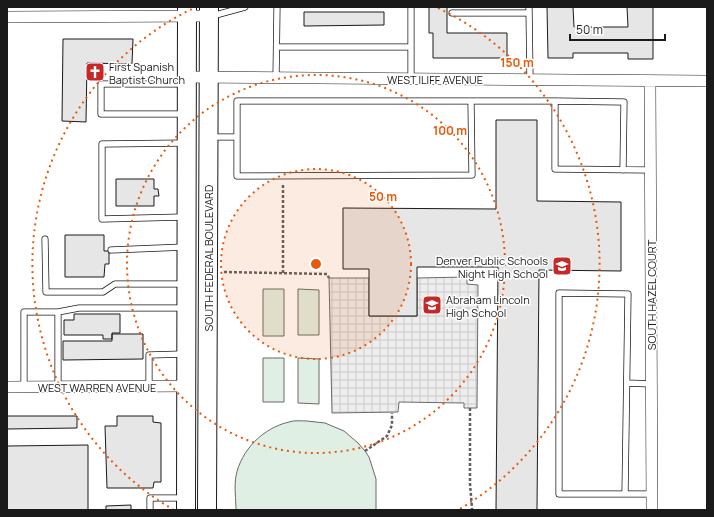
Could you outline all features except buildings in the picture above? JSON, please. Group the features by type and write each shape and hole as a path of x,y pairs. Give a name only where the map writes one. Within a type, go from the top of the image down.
{"main road":[{"name":"SOUTH FEDERAL BOULEVARD","path":"186,504 187,12"},
{"name":"SOUTH FEDERAL BOULEVARD","path":"207,510 209,12"}],"street":[{"path":"7,16 209,12"},
{"name":"WEST ILIFF AVENUE","path":"187,81 209,78 707,81"},
{"name":"SOUTH HAZEL COURT","path":"650,81 652,510"},
{"name":"WEST WARREN AVENUE","path":"7,387 187,386"}],"lane":[{"path":"209,12 246,7"},
{"path":"276,78 277,7"},
{"path":"411,7 411,79"},
{"path":"452,13 529,10 530,80"},
{"path":"277,47 411,48"},
{"path":"187,81 101,84 101,114 187,114"},
{"path":"471,101 472,175 237,176 237,101 471,101 555,101 624,102 623,170"},
{"path":"555,101 555,169 650,170"},
{"path":"209,137 237,137"},
{"path":"187,143 102,144 102,219 187,217"},
{"path":"46,239 46,292 103,292 115,284 187,284"},
{"path":"111,250 187,247"},
{"path":"625,494 628,294 559,293 559,494 625,494 652,494"},
{"path":"24,387 24,312 58,312 79,308 187,308"},
{"path":"58,312 58,387"},
{"path":"149,386 149,356 187,354"},
{"path":"626,384 652,384"},
{"path":"150,510 150,498 186,504"}],"path":[{"path":"283,273 284,176"},
{"path":"224,272 327,274 329,278"},
{"path":"470,408 470,484 472,510"},
{"path":"365,451 387,436 392,425 392,412"}],"green space":[{"path":"263,289 284,289 284,336 263,336"},
{"path":"298,289 319,290 319,335 298,335"},
{"path":"263,358 284,358 284,402 263,402"},
{"path":"298,358 319,359 319,404 298,403"},
{"path":"294,421 325,423 344,431 365,451 369,457 376,479 376,510 236,510 236,476 243,457 248,449 270,429"}],"shaded area":[{"path":"467,277 467,284 478,285 477,408 464,408 464,403 399,402 398,412 332,413 329,278 369,278 369,316 417,316 417,278"}],"place":[{"name":"First Spanish Baptist Church","path":"95,72"},
{"name":"Denver Public Schools Night High School","path":"562,266"},
{"name":"Abraham Lincoln High School","path":"432,305"}]}
